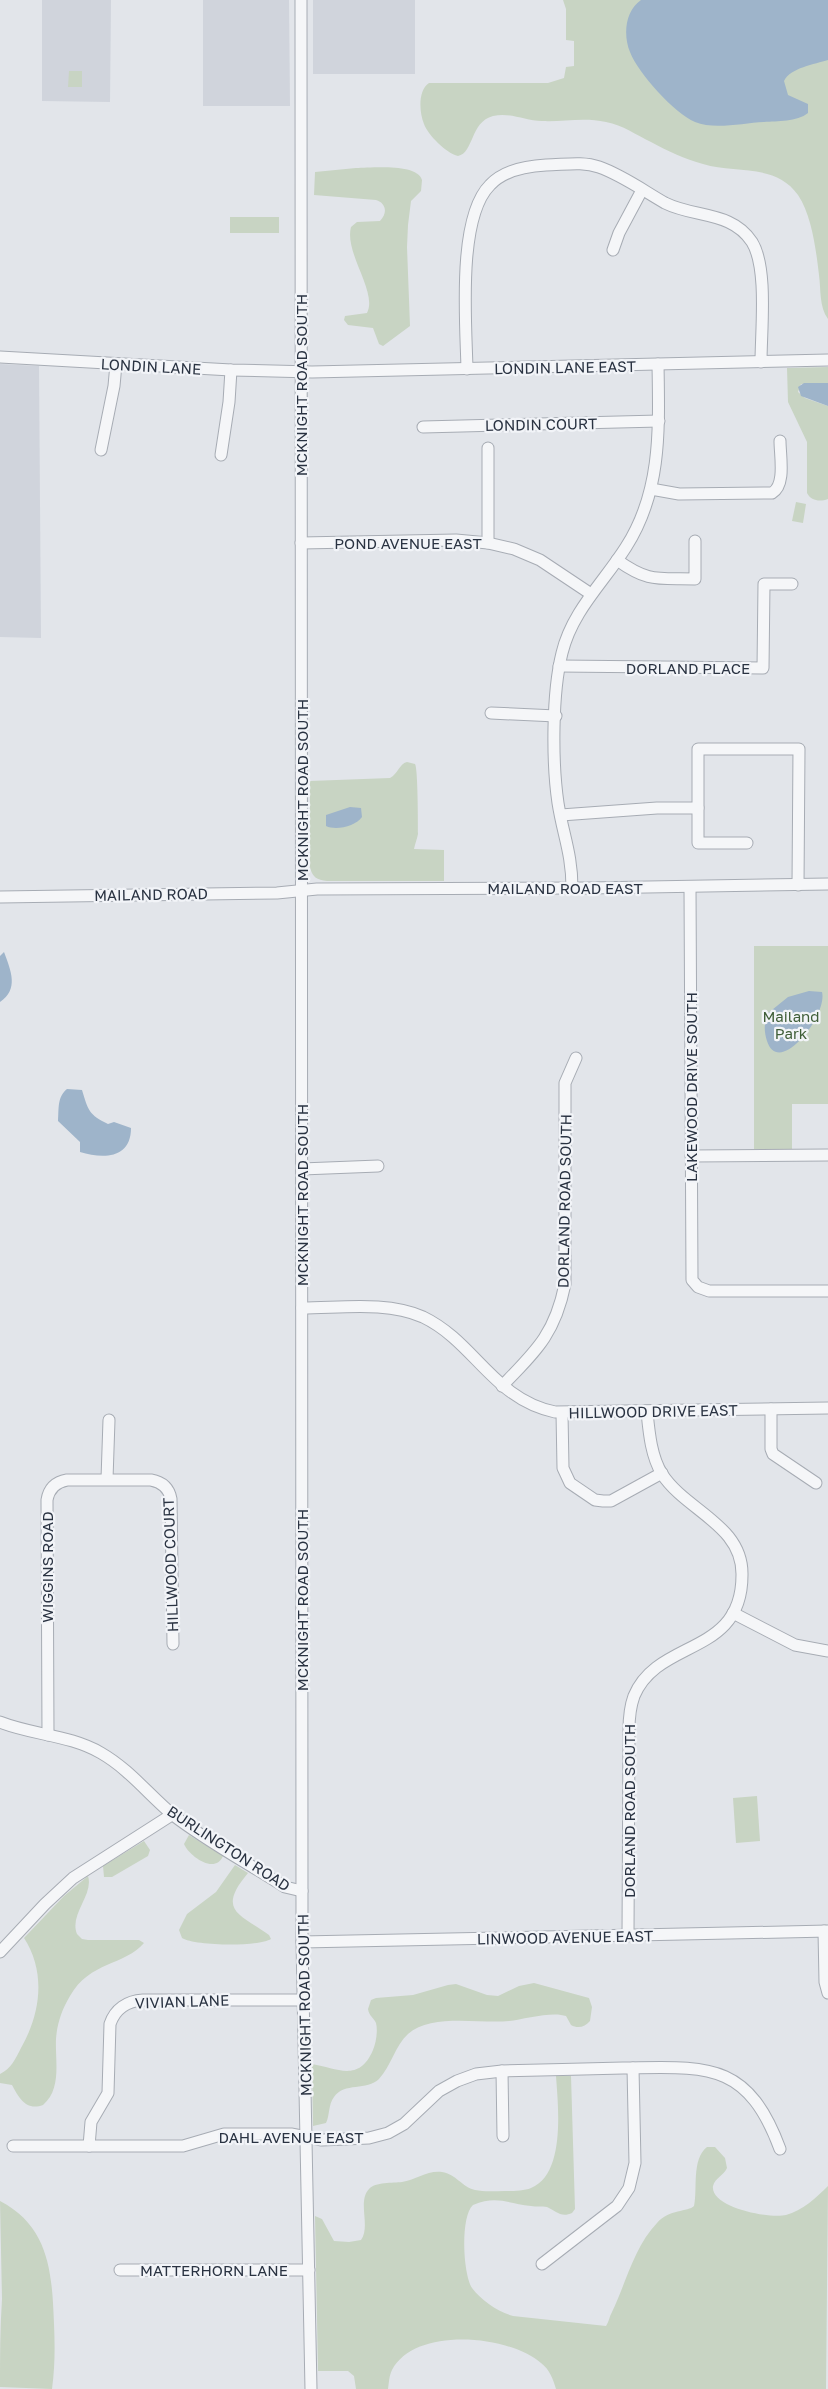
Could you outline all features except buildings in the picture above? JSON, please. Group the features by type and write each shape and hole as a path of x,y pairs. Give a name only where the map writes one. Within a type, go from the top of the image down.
{"street":[{"name":"MCKNIGHT ROAD SOUTH","path":"301,0 302,1942 311,2389"},
{"path":"467,369 465,284 472,224 477,204 492,183 520,169 538,166 584,164 604,169 679,209 726,219 737,226 749,238 758,255 761,270 761,362"},
{"path":"613,250 619,233 642,190"},
{"name":"LONDIN LANE","path":"0,357 301,372"},
{"name":"LONDIN LANE EAST","path":"301,372 828,360"},
{"path":"101,450 114,386 116,364"},
{"path":"572,888 571,856 560,815 555,774 559,666 571,626 591,594 617,560 639,524 651,489 657,460 659,421 658,364"},
{"path":"221,454 229,402 231,370"},
{"name":"LONDIN COURT","path":"423,427 659,421"},
{"path":"651,489 679,494 772,493 780,484 780,441"},
{"path":"488,448 488,543"},
{"name":"POND AVENUE EAST","path":"302,542 456,540 488,543 514,549 540,560 591,594"},
{"path":"617,560 634,572 647,577 695,579 695,541"},
{"name":"DORLAND PLACE","path":"559,666 764,668 764,584 792,584"},
{"path":"491,713 556,716"},
{"path":"747,843 698,843 698,749 799,749 798,885"},
{"path":"560,815 657,808 698,808"},
{"name":"MAILAND ROAD EAST","path":"302,891 317,888 572,888 828,884"},
{"name":"LAKEWOOD DRIVE SOUTH","path":"690,887 691,1273 696,1286 712,1291 828,1291"},
{"name":"MAILAND ROAD","path":"0,897 302,891"},
{"name":"DORLAND ROAD SOUTH","path":"502,1386 545,1339 553,1326 562,1299 565,1278 565,1083 576,1058"},
{"path":"691,1156 828,1155"},
{"path":"302,1169 378,1166"},
{"name":"HILLWOOD DRIVE EAST","path":"302,1308 385,1308 418,1315 448,1335 502,1386 527,1403 562,1413 828,1408"},
{"path":"770,1409 771,1449 773,1454 816,1483"},
{"name":"DORLAND ROAD SOUTH","path":"628,1936 629,1730 634,1697 654,1670 670,1658 713,1636 724,1627 739,1600 742,1577 740,1555 734,1544 713,1521 674,1490 662,1473 653,1452 647,1412"},
{"path":"562,1413 563,1468 565,1476 570,1483 595,1500 611,1501 662,1473"},
{"path":"107,1480 109,1420"},
{"name":"HILLWOOD COURT","path":"107,1480 157,1481 167,1488 170,1494 173,1644"},
{"name":"WIGGINS ROAD","path":"48,1735 48,1494 61,1481 107,1480"},
{"path":"733,1612 795,1645 828,1652"},
{"name":"BURLINGTON ROAD","path":"0,1722 20,1730 48,1735 87,1746 115,1762 173,1814 285,1887 302,1891"},
{"path":"0,1952 50,1899 73,1878 173,1814"},
{"path":"826,1931 825,1982 828,1993"},
{"name":"LINWOOD AVENUE EAST","path":"302,1942 826,1931"},
{"name":"VIVIAN LANE","path":"89,2146 91,2122 108,2093 110,2024 116,2012 125,2004 143,2000 303,2000"},
{"path":"542,2264 617,2206 629,2188 635,2163 633,2068"},
{"name":"DAHL AVENUE EAST","path":"13,2146 182,2146 224,2134 291,2134 322,2140 357,2139 382,2134 404,2124 434,2096 451,2084 476,2074 502,2070 695,2068 728,2078 748,2092 761,2107 772,2126 780,2149"},
{"path":"502,2070 503,2136"},
{"name":"MATTERHORN LANE","path":"120,2270 309,2270"}],"shaded area":[{"path":"42,0 111,0 110,102 42,101"},
{"path":"203,0 289,0 290,106 203,106"},
{"path":"313,0 415,0 415,74 313,74"},
{"path":"0,364 39,366 41,638 0,637"}],"green space":[{"path":"563,0 828,0 828,319 822,303 815,244 807,213 798,195 789,185 778,178 754,171 715,167 696,162 670,152 618,125 598,121 542,121 506,115 493,116 480,124 467,149 458,156 448,151 433,138 424,124 420,108 421,96 425,86 429,83 548,83 564,78 566,67 574,66 574,41 566,40 566,9"},
{"path":"69,71 82,71 82,87 68,87"},
{"path":"382,167 403,169 412,171 422,180 421,191 411,201 408,225 410,326 383,346 379,344 373,328 348,325 344,320 345,316 367,313 369,304 365,283 352,248 351,227 357,222 380,221 385,212 384,206 376,200 314,195 315,172"},
{"path":"230,217 279,217 279,233 230,233"},
{"path":"828,367 828,383 801,384 798,392 805,398 828,406 828,499 819,501 811,498 807,493 807,442 788,402 787,368"},
{"path":"796,502 806,504 803,523 792,521"},
{"path":"407,762 415,764 417,775 418,834 414,849 444,850 444,881 327,881 316,877 310,867 310,781 390,778"},
{"name":"Mailand Park","path":"754,946 828,946 828,1104 792,1104 792,1149 754,1149"},
{"path":"757,1796 760,1841 736,1843 733,1798"},
{"path":"189,1835 223,1856 214,1864 202,1862 191,1854 184,1844"},
{"path":"144,1841 150,1850 148,1856 112,1877 104,1877 103,1866"},
{"path":"235,1865 248,1873 234,1896 233,1904 241,1916 269,1935 271,1939 253,1943 212,1944 189,1941 182,1938 179,1930 187,1914 216,1892"},
{"path":"88,1876 88,1890 76,1919 75,1927 77,1934 82,1939 88,1940 139,1940 144,1943 127,1956 87,1976 70,1996 62,2011 57,2028 56,2074 53,2091 43,2105 28,2105 20,2099 12,2085 0,2083 0,2074 13,2063 28,2035 37,2007 38,1979 36,1965 24,1938 64,1896"},
{"path":"534,1983 589,1998 592,2007 590,2021 584,2026 576,2027 571,2025 566,2016 554,2014 497,2022 442,2021 418,2028 404,2039 379,2079 368,2085 338,2092 331,2103 326,2123 313,2126 312,2064 347,2071 361,2067 367,2060 376,2040 376,2023 368,2009 371,2000 413,1995 456,1984 487,1995 498,1996 519,1986"},
{"path":"556,2076 571,2076 575,2209 572,2213 565,2215 547,2207 496,2200 473,2205 466,2221 464,2246 467,2271 472,2288 496,2309 513,2316 606,2326 636,2254 649,2233 667,2215 694,2206 699,2159 707,2147 715,2147 725,2158 727,2168 714,2183 715,2194 731,2206 742,2210 767,2215 786,2215 803,2207 828,2186 826,2389 556,2389 547,2369 526,2353 486,2341 463,2340 441,2341 420,2346 404,2356 392,2370 388,2389 356,2389 354,2376 348,2371 318,2371 315,2216 322,2219 334,2241 349,2242 361,2240 364,2234 364,2200 369,2189 375,2185 402,2182 427,2174 442,2172 478,2191 515,2191 531,2188 542,2180 550,2169 555,2154 558,2120"},
{"path":"0,2201 17,2212 29,2224 39,2238 45,2254 52,2287 53,2305 54,2373 52,2389 0,2387 2,2299"}],"water":[{"path":"641,0 828,0 828,60 797,70 784,81 788,95 808,104 808,113 798,118 787,120 720,126 695,122 687,117 658,92 634,61 630,52 626,31 627,24 632,10"},
{"path":"804,383 828,383 828,406 801,396 798,387"},
{"path":"350,807 361,808 362,817 359,820 351,825 340,828 326,826 326,815"},
{"path":"4,952 12,979 10,991 0,1002 0,956"},
{"path":"809,991 822,992 822,1002 818,1015 801,1039 791,1048 782,1052 773,1050 765,1034 767,1014 788,997"},
{"path":"67,1089 82,1090 90,1111 97,1118 108,1124 114,1122 131,1128 130,1138 121,1151 106,1156 80,1152 80,1142 58,1121 60,1099"}]}
